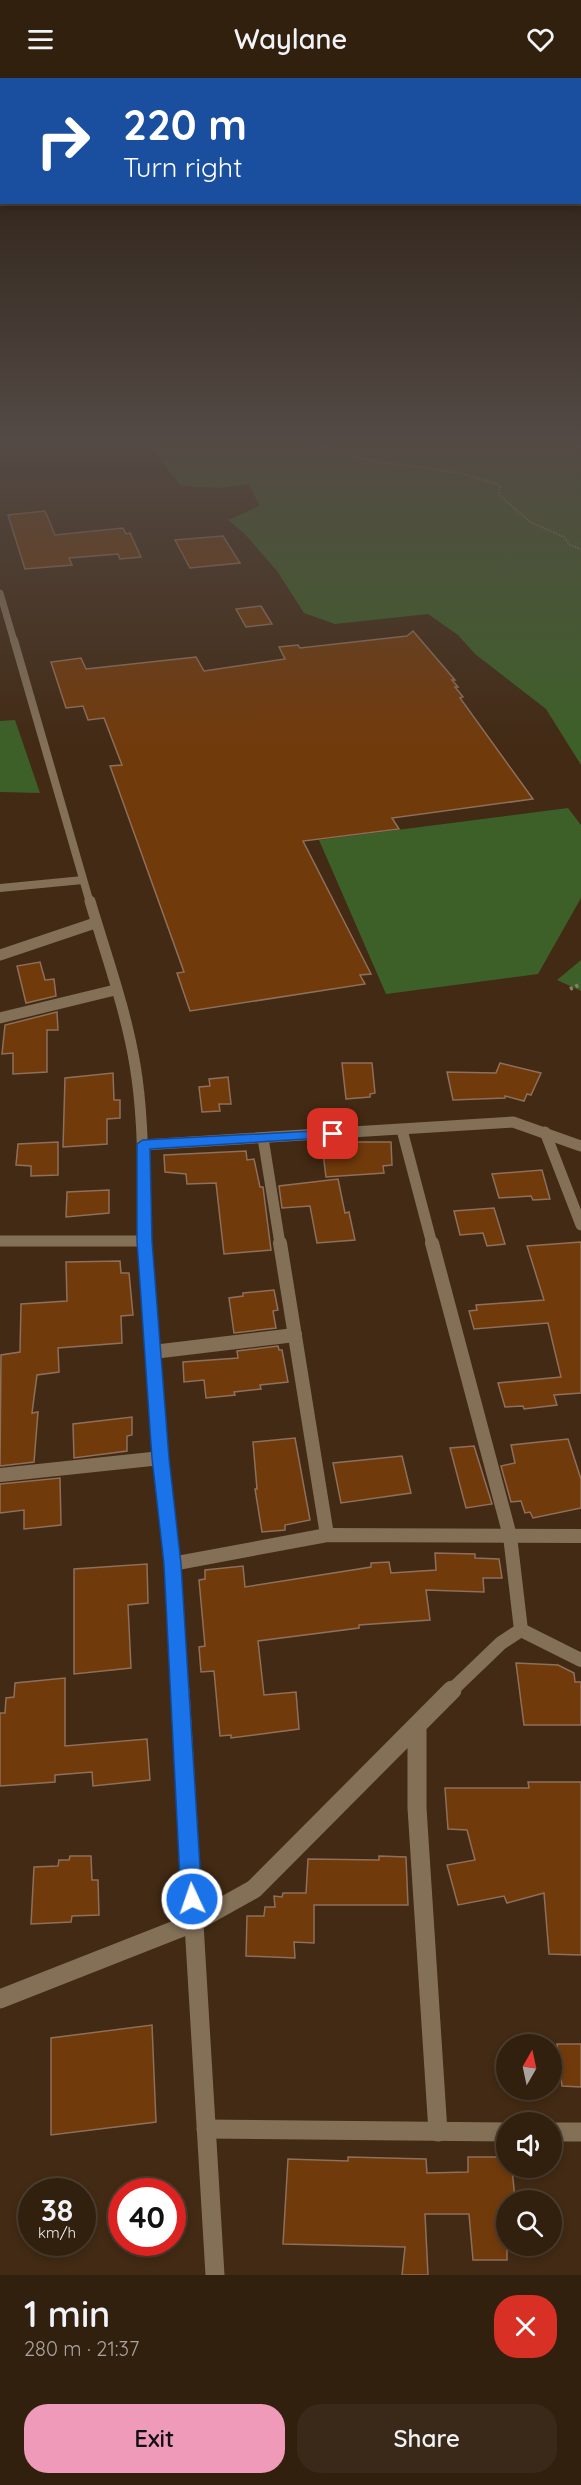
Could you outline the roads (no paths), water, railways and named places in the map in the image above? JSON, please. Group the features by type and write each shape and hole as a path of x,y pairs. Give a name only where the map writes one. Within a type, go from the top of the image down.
{"street":[{"path":"0,593 140,1084 145,1241 161,1458 172,1564 215,2275"},
{"path":"0,888 83,880"},
{"path":"0,955 95,923"},
{"path":"0,1018 115,990"},
{"path":"143,1144 513,1122 545,1131 581,1146"},
{"path":"402,1130 510,1536 521,1630"},
{"path":"545,1131 581,1225"},
{"path":"263,1138 327,1535"},
{"path":"0,1241 145,1241"},
{"path":"153,1352 295,1335"},
{"path":"0,1475 161,1458"},
{"path":"172,1564 327,1535 581,1536"},
{"path":"521,1630 581,1660"},
{"path":"0,1999 193,1923 254,1889 501,1643 521,1630"},
{"path":"417,1727 417,1808 438,2132"},
{"path":"206,2129 496,2132"},
{"path":"562,2132 581,2132"}]}
